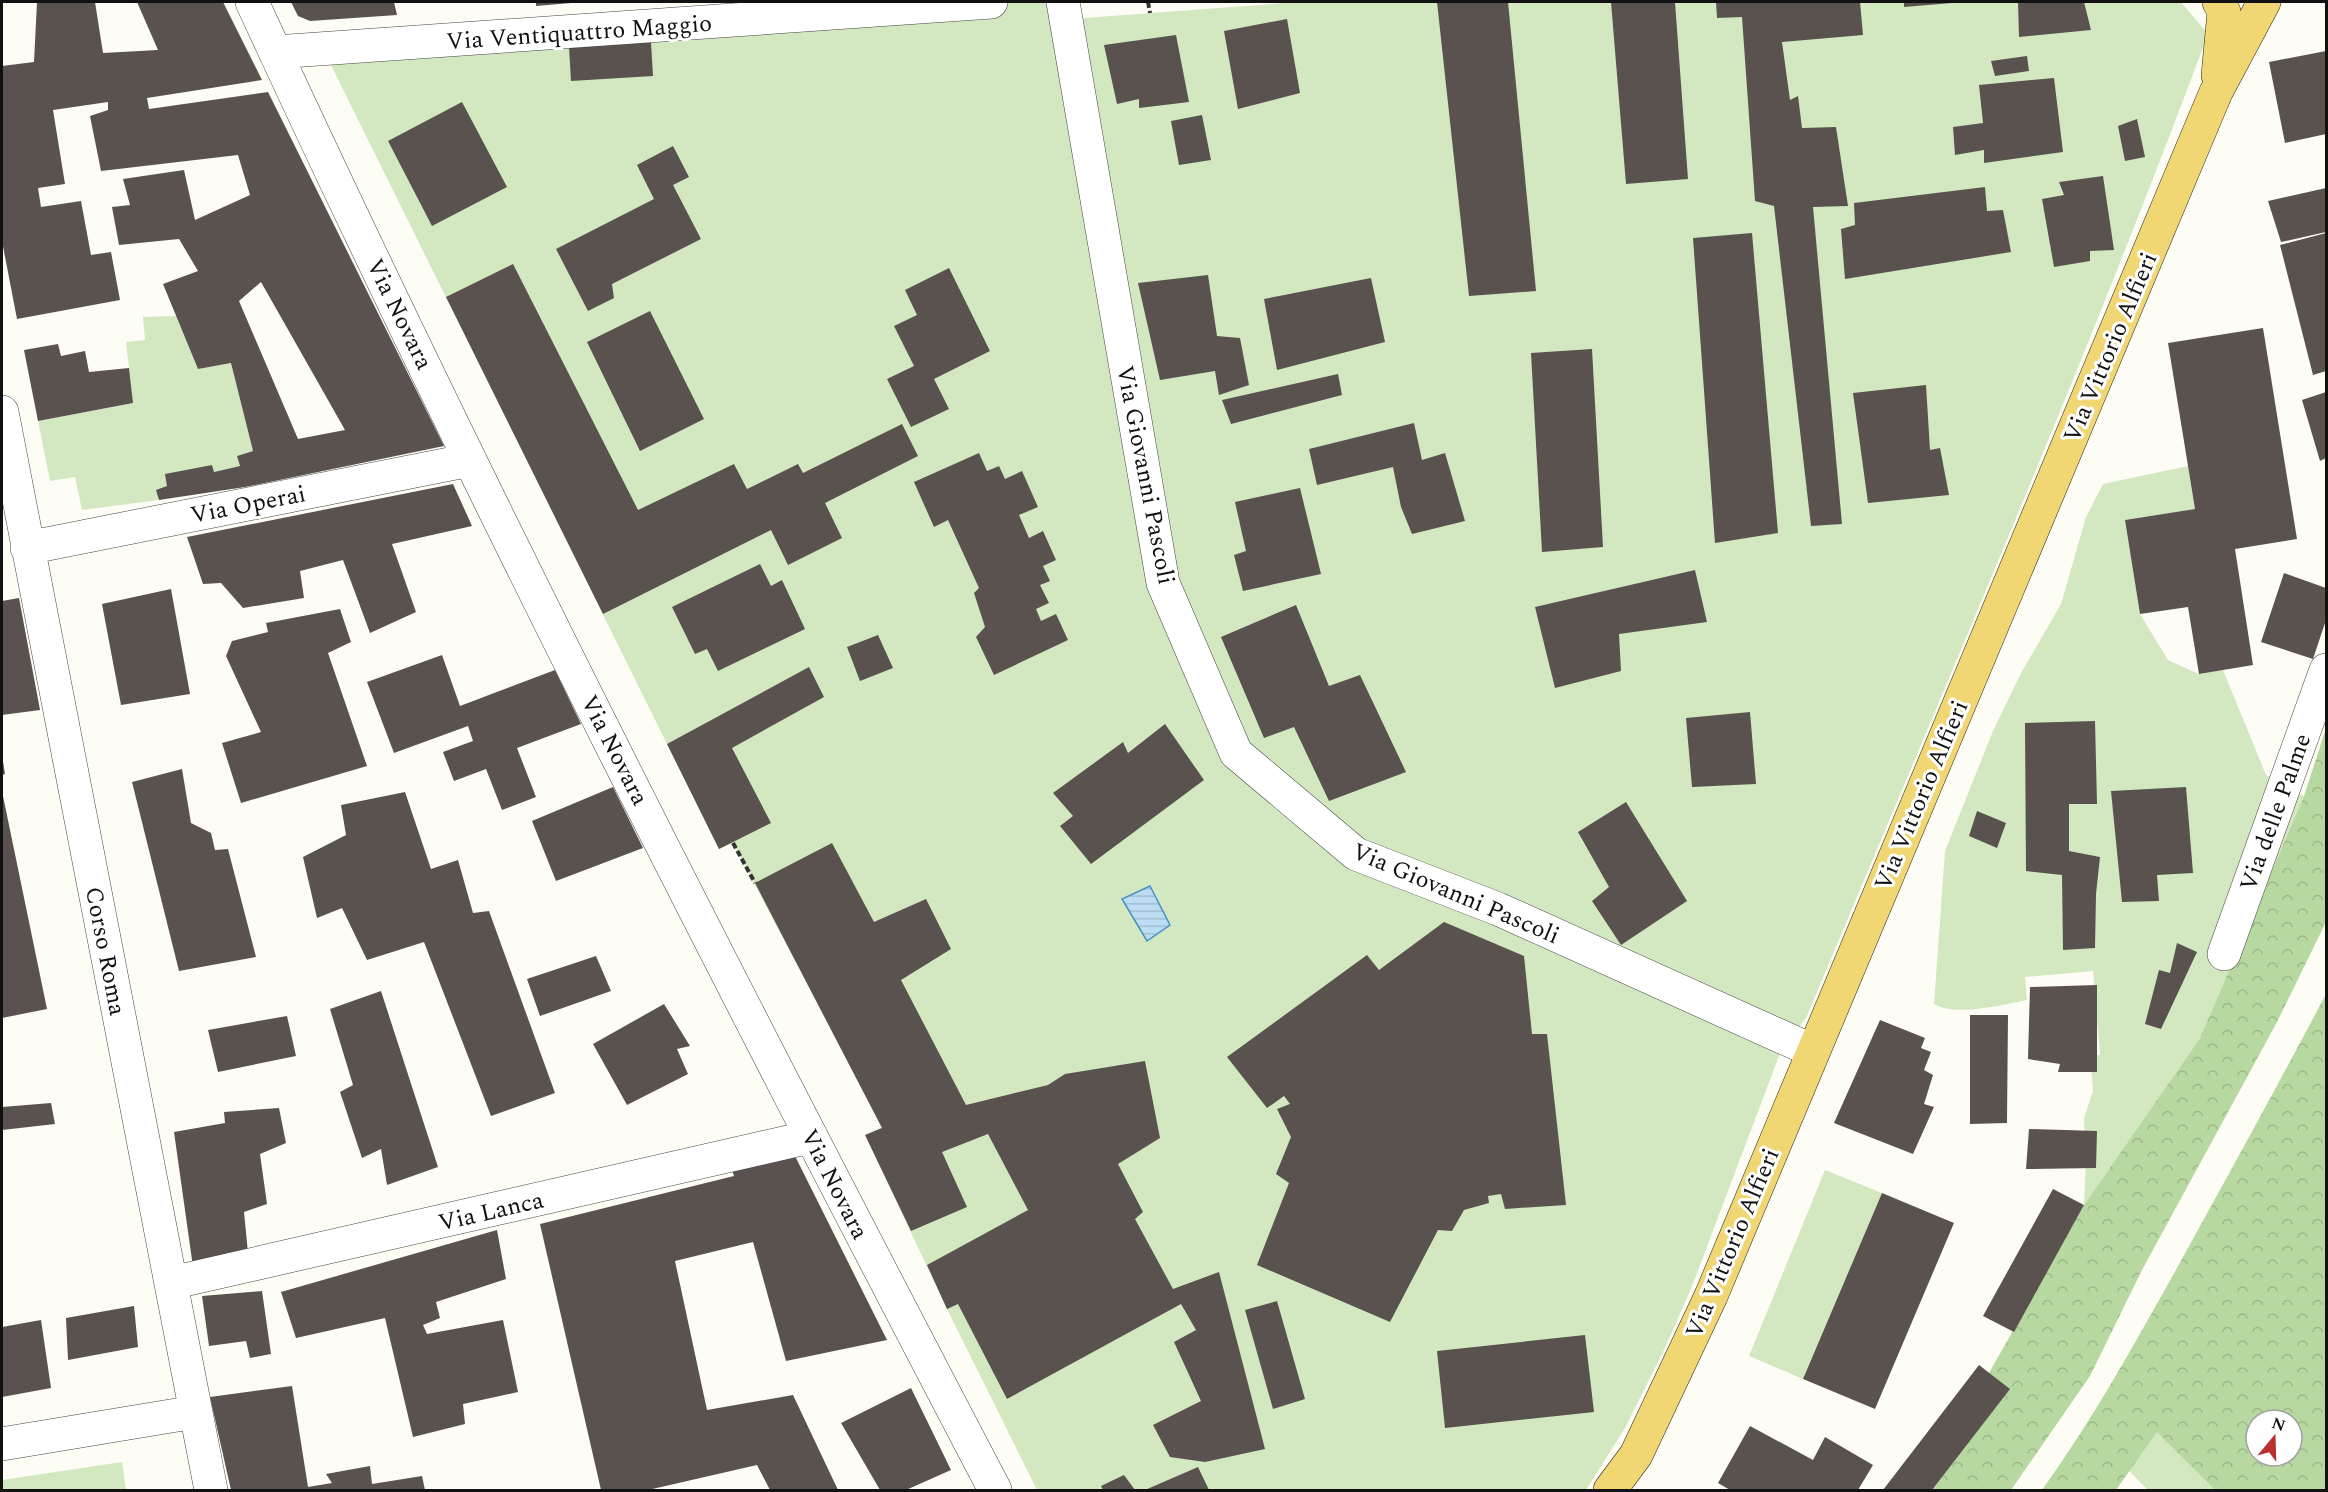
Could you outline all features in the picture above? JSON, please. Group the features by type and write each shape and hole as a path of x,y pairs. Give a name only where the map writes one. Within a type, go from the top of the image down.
{"main road":[{"path":"2216,92 2224,12 2219,2"},
{"path":"2216,92 2264,2"},
{"name":"Via Vittorio Alfieri","path":"1610,1491 1636,1455 1711,1296 2216,92"}],"street":[{"name":"Via Novara","path":"252,2 470,460 810,1137 995,1491"},
{"name":"Via Ventiquattro Maggio","path":"275,52 991,2"},
{"name":"Via Giovanni Pascoli","path":"1064,2 1163,583 1236,753 1356,854 1498,909 1813,1051"},
{"name":"Corso Roma","path":"2,412 211,1491"},
{"name":"Via Operai","path":"27,548 470,460"},
{"name":"Via delle Palme","path":"2224,954 2326,669"},
{"name":"Via Lanca","path":"171,1283 810,1137"},
{"path":"2,1444 195,1412"}],"path":[{"path":"1148,2 1150,13"},
{"path":"733,843 755,883"}],"green space":[{"path":"991,2 1052,2 1057,20 1297,2 2181,2 2208,34 2063,404 1807,1016 1779,1056 1691,1289 1625,1428 1586,1490 1037,1490 947,1309 865,1135 882,1127 733,843 719,849 324,51"},
{"path":"176,316 198,369 231,363 253,451 237,456 240,466 214,472 212,465 167,486 159,500 82,510 75,477 50,481 38,421 133,403 126,342 145,340 143,317"},
{"path":"2188,466 2195,509 2125,520 2140,614 2168,660 2199,674 2223,670 2266,775 2304,796 2200,1038 2084,1205 2086,1160 2084,1118 2093,1091 2090,1056 2100,1055 2093,971 2025,977 2027,1000 1967,1010 1943,1008 1934,1004 1945,851 1993,731 2020,675 2061,604 2086,517 2103,484"},
{"path":"2326,728 2326,922 2277,1022 2142,1270 2090,1376 2011,1490 1932,1490 2009,1389 1989,1373 2084,1205 2200,1038 2304,796"},
{"path":"2326,994 2326,1490 2215,1490 2157,1432 2116,1490 2042,1490 2126,1359"},
{"path":"1825,1170 1882,1193 1803,1379 1749,1356"},
{"path":"2157,1431 2215,1490 2148,1490 2129,1471"},
{"path":"122,1462 126,1490 2,1490 2,1480"}],"water":[{"path":"1150,886 1170,925 1147,941 1122,899"}],"building":[{"path":"37,2 95,2 103,53 158,50 137,2 223,2 262,80 147,98 149,109 268,92 444,446 245,487 159,500 156,490 167,486 165,474 212,465 214,472 240,466 237,456 253,451 231,363 198,369 163,284 198,271 179,239 119,245 112,207 130,205 123,179 184,170 195,220 250,195 238,155 101,171 90,116 108,110 108,102 53,110 65,184 38,188 41,207 81,201 91,255 111,252 120,300 17,319 2,241 2,66 34,62","holes":["261,282 345,430 298,439 239,301"]},
{"path":"291,2 394,2 397,15 310,21 298,16"},
{"path":"536,2 571,2 571,3 536,6"},
{"path":"1437,2 1508,2 1536,291 1469,296"},
{"path":"1611,2 1675,2 1688,179 1626,184"},
{"path":"1716,2 1860,2 1863,35 1782,42 1790,100 1798,96 1802,128 1836,127 1848,206 1813,207 1842,524 1811,526 1774,206 1755,201 1742,17 1717,18"},
{"path":"1904,2 1952,2 1952,3 1904,7"},
{"path":"2018,2 2084,2 2091,30 2019,37"},
{"path":"1287,19 1300,93 1238,109 1224,31"},
{"path":"1176,35 1189,102 1139,108 1139,99 1117,104 1104,45"},
{"path":"651,42 653,76 571,81 569,47"},
{"path":"2326,51 2326,134 2285,143 2269,62"},
{"path":"2027,56 2029,71 1995,76 1991,61"},
{"path":"2054,78 2063,152 1984,163 1984,150 1955,155 1953,127 1983,123 1979,85"},
{"path":"462,102 507,187 432,226 388,141"},
{"path":"1202,115 1211,160 1179,165 1171,121"},
{"path":"2137,119 2145,157 2125,161 2118,126"},
{"path":"673,146 689,177 673,185 701,239 612,284 614,298 588,311 556,249 654,199 637,165"},
{"path":"2103,176 2114,250 2090,251 2090,261 2054,267 2042,199 2064,195 2059,182"},
{"path":"1985,187 1987,211 2003,210 2011,252 1845,279 1841,229 1855,225 1854,203"},
{"path":"2326,188 2326,232 2281,242 2268,201"},
{"path":"1752,233 1778,533 1715,543 1693,238"},
{"path":"2326,233 2326,371 2313,375 2280,245"},
{"path":"513,264 638,510 734,464 747,489 798,464 803,473 902,424 918,456 825,503 842,538 788,565 771,530 603,614 446,297"},
{"path":"949,268 990,351 934,379 949,409 911,427 887,379 914,366 894,326 917,315 905,290"},
{"path":"1208,275 1217,336 1240,338 1249,385 1219,395 1215,371 1160,380 1138,283"},
{"path":"1371,278 1385,342 1277,370 1264,299"},
{"path":"650,311 704,419 640,451 587,342"},
{"path":"2263,328 2297,539 2235,549 2253,665 2199,674 2188,607 2140,614 2125,520 2195,509 2168,343"},
{"path":"58,344 61,356 85,351 89,372 129,368 133,403 38,421 24,350"},
{"path":"1592,349 1603,547 1542,552 1531,353"},
{"path":"1338,374 1342,395 1231,424 1222,400"},
{"path":"1926,385 1930,450 1940,448 1949,495 1868,503 1853,393"},
{"path":"2326,392 2326,458 2320,461 2302,400"},
{"path":"1414,423 1422,460 1445,453 1465,521 1412,534 1401,507 1393,467 1317,485 1309,449"},
{"path":"979,453 987,471 999,466 1005,479 1022,471 1038,507 1019,515 1029,538 1043,531 1056,560 1043,566 1050,581 1040,585 1049,603 1036,609 1041,621 1056,614 1068,640 994,675 976,637 985,627 974,593 979,588 948,520 934,527 914,482"},
{"path":"453,484 472,526 392,544 416,612 370,633 343,560 300,571 304,598 243,608 221,583 203,584 187,537"},
{"path":"1300,488 1321,574 1243,591 1234,555 1246,551 1235,502"},
{"path":"760,564 771,586 782,580 805,629 718,671 707,649 695,654 672,607"},
{"path":"1695,570 1707,622 1619,634 1621,671 1555,688 1535,607"},
{"path":"2284,573 2326,588 2326,620 2313,659 2261,642"},
{"path":"171,589 190,694 121,705 102,604"},
{"path":"19,598 40,710 2,715 2,601"},
{"path":"1296,605 1329,686 1360,675 1406,772 1329,801 1294,727 1264,738 1221,637"},
{"path":"340,609 351,642 328,653 367,766 241,803 222,743 261,732 226,656 232,641 268,632 266,623"},
{"path":"878,635 893,668 860,681 847,647"},
{"path":"442,655 460,706 555,670 581,724 517,748 536,797 502,810 486,769 454,781 443,752 473,741 468,726 394,753 367,682"},
{"path":"809,667 824,697 732,748 771,823 719,849 667,744"},
{"path":"1750,712 1756,784 1692,787 1686,718"},
{"path":"2095,721 2097,804 2069,804 2069,851 2100,857 2096,894 2095,948 2063,950 2062,875 2026,871 2025,723"},
{"path":"1165,724 1204,780 1091,864 1060,826 1073,816 1053,793 1123,742 1128,753"},
{"path":"2,755 5,774 2,775"},
{"path":"182,769 191,823 211,833 215,850 228,849 256,957 179,971 132,782"},
{"path":"613,787 643,848 556,881 532,821"},
{"path":"2186,787 2193,873 2157,875 2159,901 2122,902 2111,791"},
{"path":"405,792 431,869 458,860 473,913 489,911 555,1093 491,1116 424,942 367,960 342,908 317,918 303,857 346,835 341,805"},
{"path":"2,796 47,1009 2,1018"},
{"path":"1626,802 1687,901 1621,945 1592,901 1609,887 1578,832"},
{"path":"1977,811 2006,823 1997,848 1969,836"},
{"path":"832,843 874,922 926,899 951,949 901,980 966,1105 1048,1085 1065,1074 1145,1061 1160,1138 1118,1164 1143,1212 1135,1219 1173,1289 1219,1272 1265,1449 1205,1462 1170,1457 1153,1425 1201,1401 1174,1342 1196,1330 1181,1304 1007,1399 958,1304 947,1309 927,1265 1028,1210 988,1134 942,1152 967,1207 911,1231 865,1135 882,1128 755,883"},
{"path":"1444,922 1524,956 1532,1034 1547,1034 1566,1205 1505,1209 1501,1194 1488,1196 1489,1203 1464,1210 1452,1231 1438,1230 1390,1322 1257,1265 1289,1183 1276,1174 1291,1137 1277,1109 1290,1104 1284,1096 1267,1108 1227,1057 1367,955 1379,970"},
{"path":"2177,943 2197,952 2161,1029 2145,1024 2159,970 2170,973"},
{"path":"596,956 611,991 540,1016 527,979"},
{"path":"2097,985 2097,1072 2058,1072 2060,1064 2028,1059 2030,987"},
{"path":"381,991 438,1167 387,1185 381,1149 362,1158 340,1092 353,1085 330,1009"},
{"path":"664,1004 690,1046 677,1049 688,1074 627,1105 593,1044"},
{"path":"1970,1015 2008,1015 2007,1123 1970,1124"},
{"path":"287,1016 296,1056 218,1072 208,1030"},
{"path":"1880,1020 1925,1038 1921,1048 1931,1052 1924,1070 1933,1075 1924,1104 1934,1107 1913,1154 1834,1123"},
{"path":"51,1103 55,1124 2,1130 2,1107"},
{"path":"279,1108 286,1143 260,1154 267,1204 244,1212 248,1253 193,1267 174,1132 225,1123 224,1112"},
{"path":"2029,1129 2097,1131 2096,1168 2026,1169"},
{"path":"792,1150 887,1340 786,1361 753,1242 675,1261 707,1410 793,1395 838,1490 770,1490 757,1465 648,1490 601,1490 540,1224 734,1176 730,1165"},
{"path":"2053,1189 2084,1205 2014,1332 1983,1316"},
{"path":"1882,1193 1954,1223 1875,1409 1803,1379"},
{"path":"497,1230 506,1279 436,1302 440,1318 423,1325 427,1334 503,1320 518,1392 463,1404 465,1424 413,1437 385,1318 296,1338 281,1292"},
{"path":"262,1291 271,1354 250,1358 246,1341 209,1346 202,1296"},
{"path":"1277,1301 1305,1399 1273,1409 1245,1310"},
{"path":"134,1306 138,1347 68,1360 66,1318"},
{"path":"41,1320 51,1388 2,1397 2,1327"},
{"path":"1585,1335 1594,1412 1445,1428 1437,1351"},
{"path":"1979,1365 2010,1389 1932,1490 1883,1490"},
{"path":"292,1386 308,1487 332,1483 326,1474 370,1466 372,1484 422,1476 425,1490 231,1490 210,1397"},
{"path":"911,1388 951,1470 906,1490 880,1490 841,1423"},
{"path":"1750,1426 1813,1460 1825,1437 1873,1465 1858,1490 1730,1490 1718,1483"},
{"path":"1198,1467 1209,1490 1145,1490"},
{"path":"1124,1475 1135,1490 1103,1490 1101,1486"}]}
